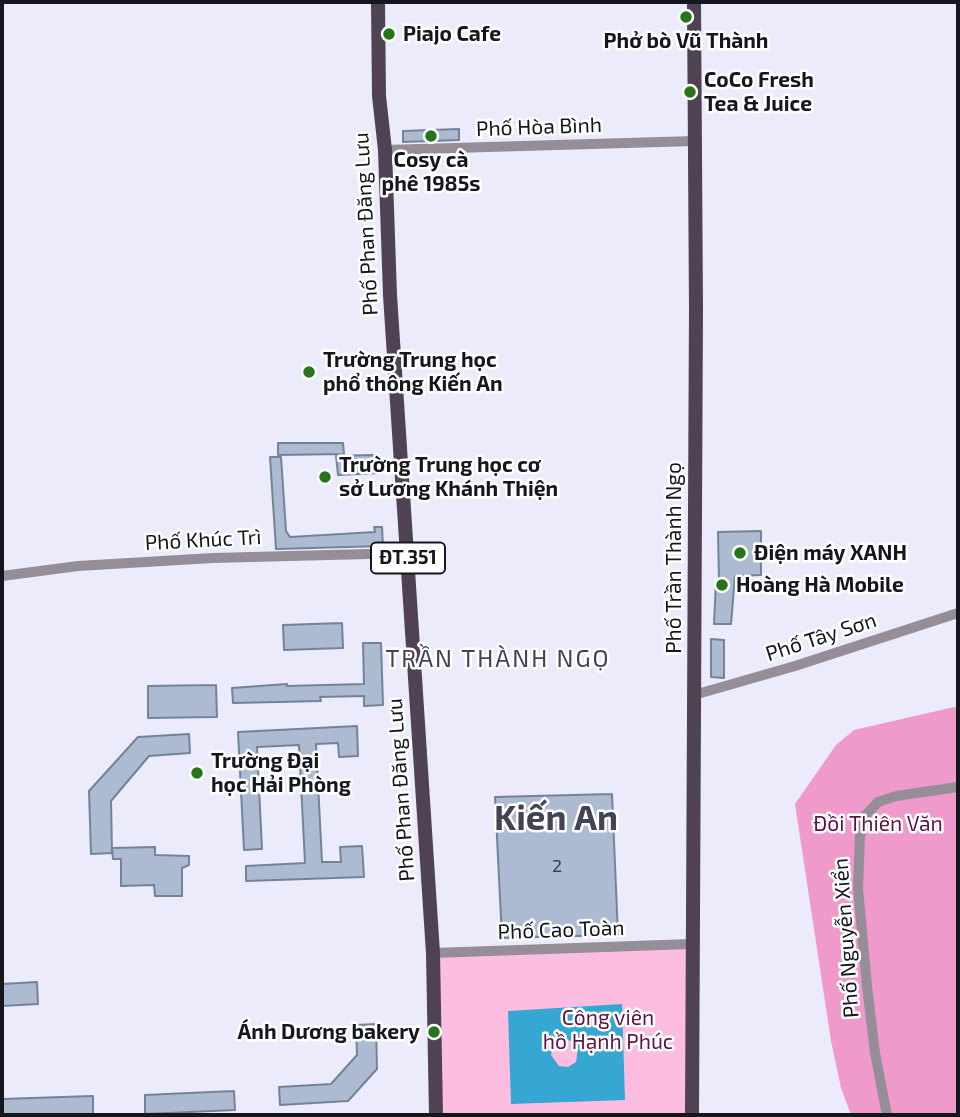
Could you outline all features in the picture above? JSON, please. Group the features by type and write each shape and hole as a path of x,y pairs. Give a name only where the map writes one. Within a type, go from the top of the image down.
{"main road":[{"name":"Phố Phan Đăng Lưu","path":"378,2 379,96 385,149 390,295 433,953 436,1115"},
{"name":"Phố Trần Thành Ngọ","path":"692,1115 694,2"}],"street":[{"name":"Phố Hòa Bình","path":"385,149 695,141"},
{"name":"Phố Khúc Trì","path":"2,576 78,566 200,559 407,553"},
{"name":"Phố Tây Sơn","path":"694,695 795,666 958,612"},
{"name":"Phố Nguyễn Xiển","path":"887,1115 874,1053 867,986 858,888 860,836 865,816 878,802 896,796 958,787"},
{"name":"Phố Cao Toàn","path":"433,953 691,944"}],"green space":[{"name":"Đồi Thiên Văn","path":"958,708 958,1115 851,1115 841,1088 831,1041 795,804 836,745 854,730"},
{"name":"Công viên hồ Hạnh Phúc","path":"691,944 691,1115 437,1115 433,953"}],"water":[{"path":"622,1004 625,1100 511,1104 508,1011","holes":["563,1039 572,1041 578,1048 576,1062 568,1067 559,1066 551,1055 553,1046"]}],"building":[{"name":"Cosy cà phê 1985s","path":"459,129 459,140 403,142 403,131"},
{"path":"278,443 343,443 344,454 278,455"},
{"path":"373,455 373,465 379,465 379,473 338,475 336,456"},
{"path":"270,457 281,457 286,531 290,537 375,532 374,527 382,527 383,546 276,549"},
{"name":"Điện máy XANH","path":"761,531 761,575 735,576 731,624 714,624 716,582 719,582 718,532"},
{"path":"342,623 343,648 284,650 283,625"},
{"path":"711,639 724,640 724,678 711,677"},
{"path":"363,643 381,643 383,705 364,706 364,696 320,697 321,701 233,703 232,688 287,684 364,684"},
{"path":"216,685 217,717 148,718 148,686"},
{"path":"357,726 358,756 339,757 338,743 316,744 322,862 341,862 340,847 362,846 364,877 246,881 246,866 305,863 299,745 257,747 262,849 244,850 238,732"},
{"path":"189,734 190,753 149,756 111,801 112,853 91,854 89,791 138,737"},
{"path":"612,794 618,935 502,938 495,797"},
{"path":"155,847 155,855 189,856 189,865 182,868 182,896 155,896 154,885 121,886 121,859 113,859 112,848"},
{"path":"37,982 38,1004 2,1006 2,984"},
{"path":"376,1024 377,1069 348,1101 280,1105 279,1087 331,1084 357,1055 356,1025"},
{"path":"234,1091 235,1110 145,1114 145,1095"},
{"path":"93,1096 93,1115 2,1115 2,1099"}],"place":[{"name":"Phở bò Vũ Thành","path":"686,17"},
{"name":"Piajo Cafe","path":"389,34"},
{"name":"CoCo Fresh Tea & Juice","path":"690,92"},
{"name":"Cosy cà phê 1985s","path":"431,136"},
{"name":"Trường Trung học phổ thông Kiến An","path":"309,372"},
{"name":"Trường Trung học cơ sở Lương Khánh Thiện","path":"325,477"},
{"name":"Điện máy XANH","path":"740,553"},
{"name":"Hoàng Hà Mobile","path":"722,585"},
{"name":"Trường Đại học Hải Phòng","path":"197,773"},
{"name":"Ánh Dương bakery","path":"434,1032"}],"district":[{"name":"TRẦN THÀNH NGỌ","path":"498,659"},
{"name":"Kiến An","path":"556,818"}]}
